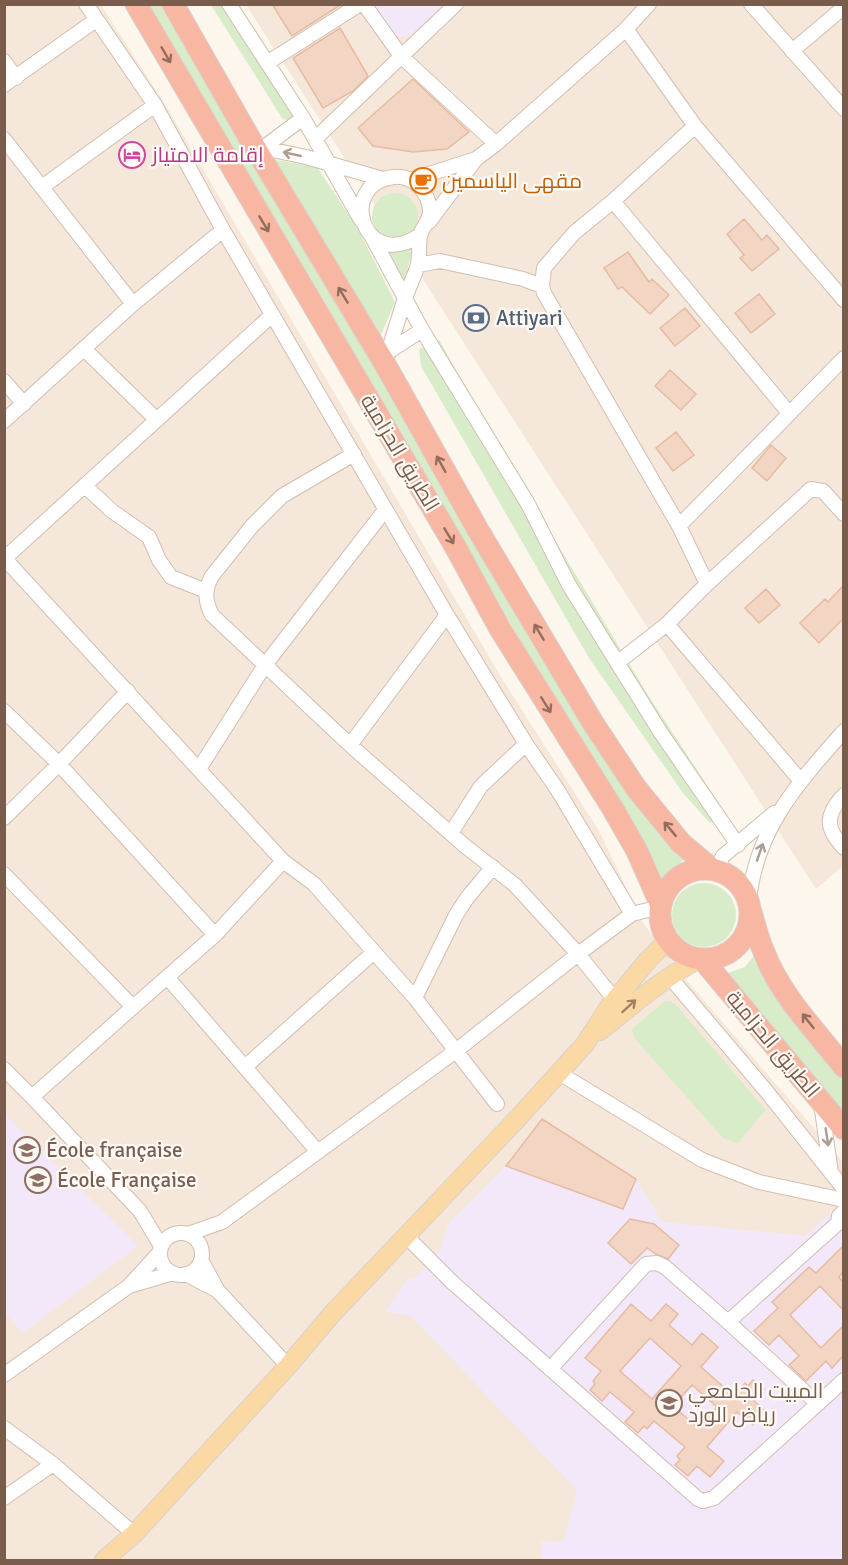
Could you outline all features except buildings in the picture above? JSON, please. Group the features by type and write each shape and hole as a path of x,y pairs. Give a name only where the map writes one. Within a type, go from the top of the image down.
{"highway":[{"name":"الطريق الحزامية","path":"136,4 456,548 500,629 637,851 660,905 661,929 667,940 676,950 701,960 843,1130"},
{"name":"الطريق الحزامية","path":"173,4 386,358 478,530 615,759 681,843 714,870 725,873 740,885 749,904 764,952 776,976 843,1067"},
{"path":"660,905 665,891 674,880 699,869 714,870"},
{"path":"701,960 722,956 739,945 750,920 749,904"}],"main road":[{"path":"104,1560 134,1534 288,1366 332,1314 407,1237 559,1073 585,1044 615,1000 667,940"},
{"path":"585,1044 669,976 701,960"}],"street":[{"path":"86,4 155,105 223,230 385,510 447,615 526,744 557,789 632,914"},
{"path":"229,4 330,164 404,301 528,504 569,585 661,733 738,845"},
{"path":"267,63 362,4 401,56 496,144"},
{"path":"315,139 456,4"},
{"path":"383,179 372,186 364,197 361,211 367,230 382,243 396,246 409,243 423,231 476,159 626,29 649,4"},
{"path":"752,4 843,109"},
{"path":"792,51 843,8"},
{"path":"4,62 10,81 96,20"},
{"path":"626,29 695,126 843,300"},
{"path":"42,187 155,105"},
{"path":"259,147 303,118"},
{"path":"695,126 613,201 573,233 544,268 542,286 565,331 680,526 707,584"},
{"path":"4,139 133,304"},
{"path":"259,147 383,179 397,177 410,180 421,188 428,200 430,213 423,231 417,265 386,358"},
{"path":"410,180 476,159"},
{"path":"613,201 789,413"},
{"path":"4,421 133,304 223,230"},
{"path":"417,265 440,261 523,279 542,286"},
{"path":"272,315 5,558 284,861 314,884 415,998 498,1104"},
{"path":"386,358 422,330"},
{"path":"84,349 157,420"},
{"path":"680,526 843,358"},
{"path":"4,381 24,404"},
{"path":"354,454 298,486 265,512 212,576 206,591 206,603 212,615 350,745 537,907 615,1000"},
{"path":"85,486 112,511 149,537 159,560 171,577 206,591"},
{"path":"617,663 667,624 707,584 811,489 823,491 843,514"},
{"path":"200,769 265,665 385,510"},
{"path":"350,745 447,615"},
{"path":"667,624 800,780"},
{"path":"4,818 128,691"},
{"path":"4,711 59,764 215,935"},
{"path":"749,904 750,881 762,846 782,806 800,780 843,731"},
{"path":"451,833 481,786 526,744"},
{"path":"843,795 829,813 829,825 836,840 843,848"},
{"path":"714,870 723,856 782,806"},
{"path":"32,1097 215,935 284,861"},
{"path":"415,998 456,915 493,867"},
{"path":"4,874 133,1006"},
{"path":"4,1375 129,1286 160,1249 164,1240 222,1222 457,1050 632,914 660,905"},
{"path":"245,1067 374,952"},
{"path":"669,976 767,1092 843,1190"},
{"path":"167,977 318,1152"},
{"path":"4,1069 140,1211 160,1249 163,1265 218,1291"},
{"path":"559,1073 702,1160 759,1182 843,1200"},
{"path":"820,1101 831,1173"},
{"path":"140,1211 181,1234 194,1237 218,1291 288,1366"},
{"path":"728,1322 842,1220"},
{"path":"129,1286 180,1274 198,1266 201,1254 222,1222"},
{"path":"407,1237 453,1283 703,1501 714,1498 843,1380"},
{"path":"550,1369 646,1264 657,1263 665,1267 728,1322 817,1403"},
{"path":"4,1428 53,1464 134,1534"},
{"path":"4,1497 53,1464"}],"shaded area":[{"path":"5,5 101,5 166,106 501,677 599,831 643,923 688,982 843,1162 843,1560 5,1560"},
{"path":"246,5 843,5 844,865 816,889"},
{"path":"371,5 443,5 411,35 396,37 389,32"},
{"name":"École Française","path":"5,1114 138,1246 23,1333 5,1313"},
{"name":"المبيت الجامعي رياض الورد","path":"506,1166 623,1209 636,1179 662,1222 806,1236 831,1212 843,1218 843,1560 542,1560 541,1542 564,1541 577,1490 411,1316 385,1311 409,1278 415,1278 440,1250 449,1223"}],"green space":[{"path":"148,5 161,5 610,764 652,825 686,858 659,880 464,541"},
{"path":"211,5 237,5 306,118 296,124 282,118"},
{"path":"276,160 317,167 358,229 395,302 380,337"},
{"path":"395,193 411,200 418,216 411,232 395,239 379,232 372,216 379,200"},
{"path":"414,240 404,286 385,247"},
{"path":"439,340 534,505 648,695 735,828 709,822 683,793 589,658 421,366 419,349"},
{"path":"704,883 722,888 727,892 731,897 736,915 731,933 727,938 722,942 704,947 686,942 681,938 677,933 672,915 677,897 681,892 686,888"},
{"path":"756,953 820,1050 843,1078 843,1112 722,975 745,967"},
{"path":"665,1001 676,1005 766,1110 738,1143 723,1138 635,1039 632,1031 634,1027"}],"place":[{"name":"إقامة الامتياز","path":"132,155"},
{"name":"مقهى الياسمين","path":"423,181"},
{"name":"Attiyari","path":"476,318"},
{"name":"École française","path":"27,1150"},
{"name":"École Française","path":"38,1180"},
{"name":"المبيت الجامعي رياض الورد","path":"669,1403"}]}
